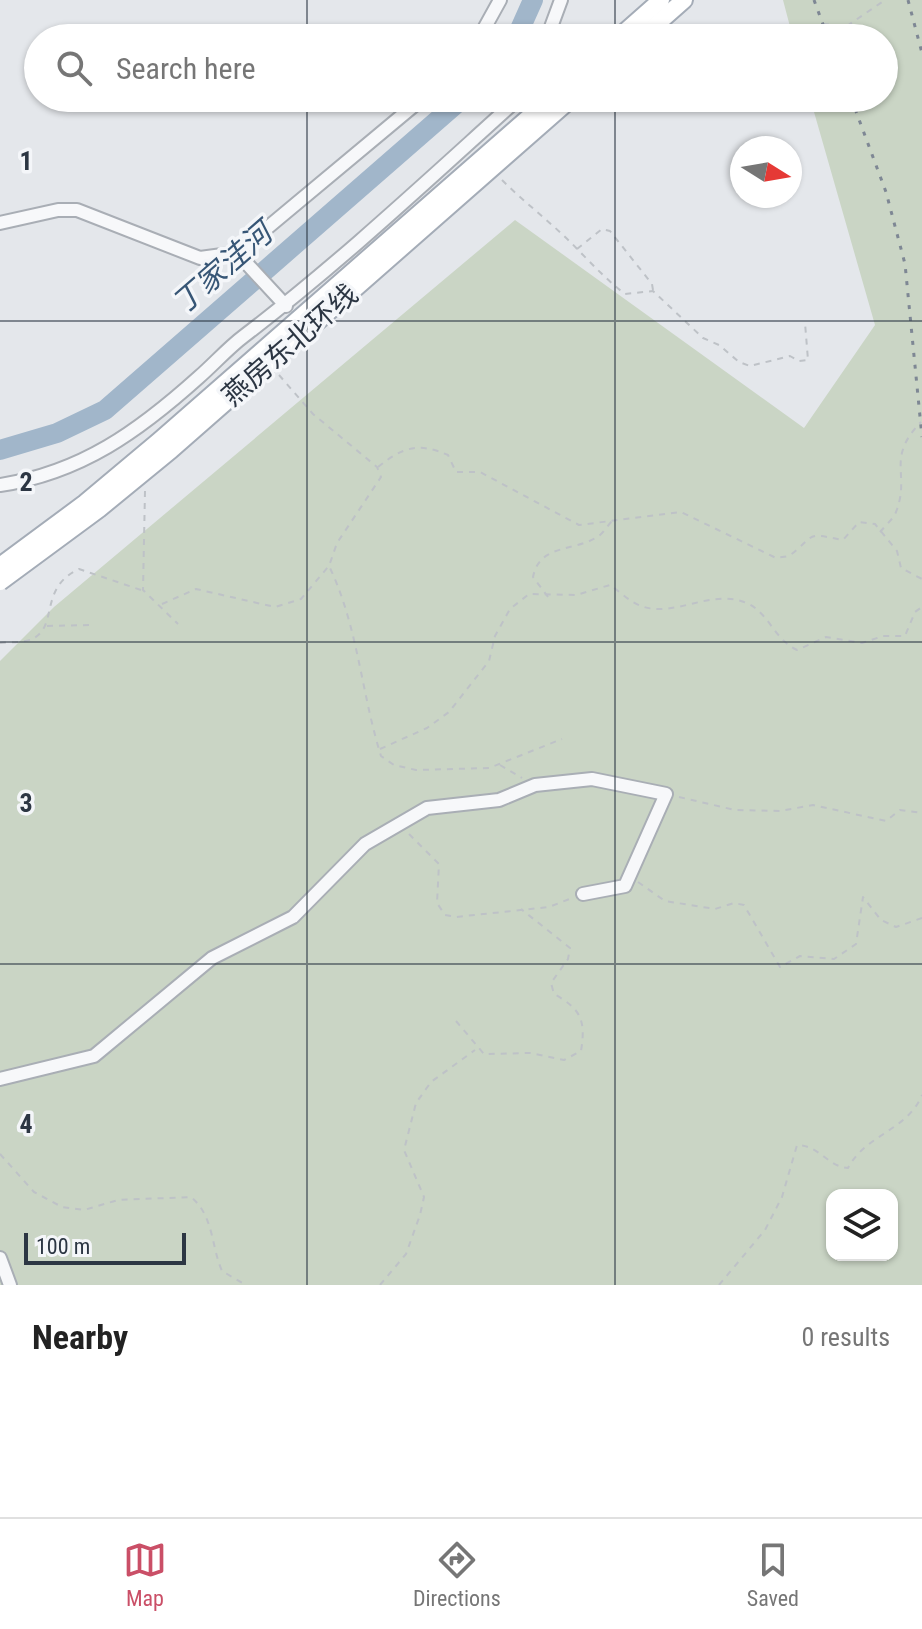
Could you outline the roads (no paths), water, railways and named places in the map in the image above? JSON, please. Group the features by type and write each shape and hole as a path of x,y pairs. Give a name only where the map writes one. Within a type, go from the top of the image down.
{"main road":[{"path":"634,24 661,0"},
{"path":"657,24 684,0"},
{"name":"燕房东北环线","path":"0,566 85,503 159,441 535,112"},
{"name":"燕房东北环线","path":"0,582 99,509 171,450 556,112"}],"street":[{"path":"489,24 500,0"},
{"path":"552,24 561,0"},
{"path":"0,223 58,210 77,210 200,258 237,253 406,112"},
{"path":"0,485 40,479 79,464 130,433 241,337 286,306 503,112"},
{"path":"237,253 286,306"},
{"path":"0,1079 94,1056 212,958 293,917 365,844 427,808 499,800 535,785 592,779 666,794 625,886 583,894"},
{"path":"0,1258 10,1285"}],"waterway":[{"name":"丁家洼河","path":"522,24 533,0"},
{"name":"丁家洼河","path":"0,450 57,433 105,410 447,112"}],"railway":[{"path":"814,0 823,24"},
{"path":"908,0 922,53"},
{"path":"856,112 886,192 905,264 922,437"}]}
